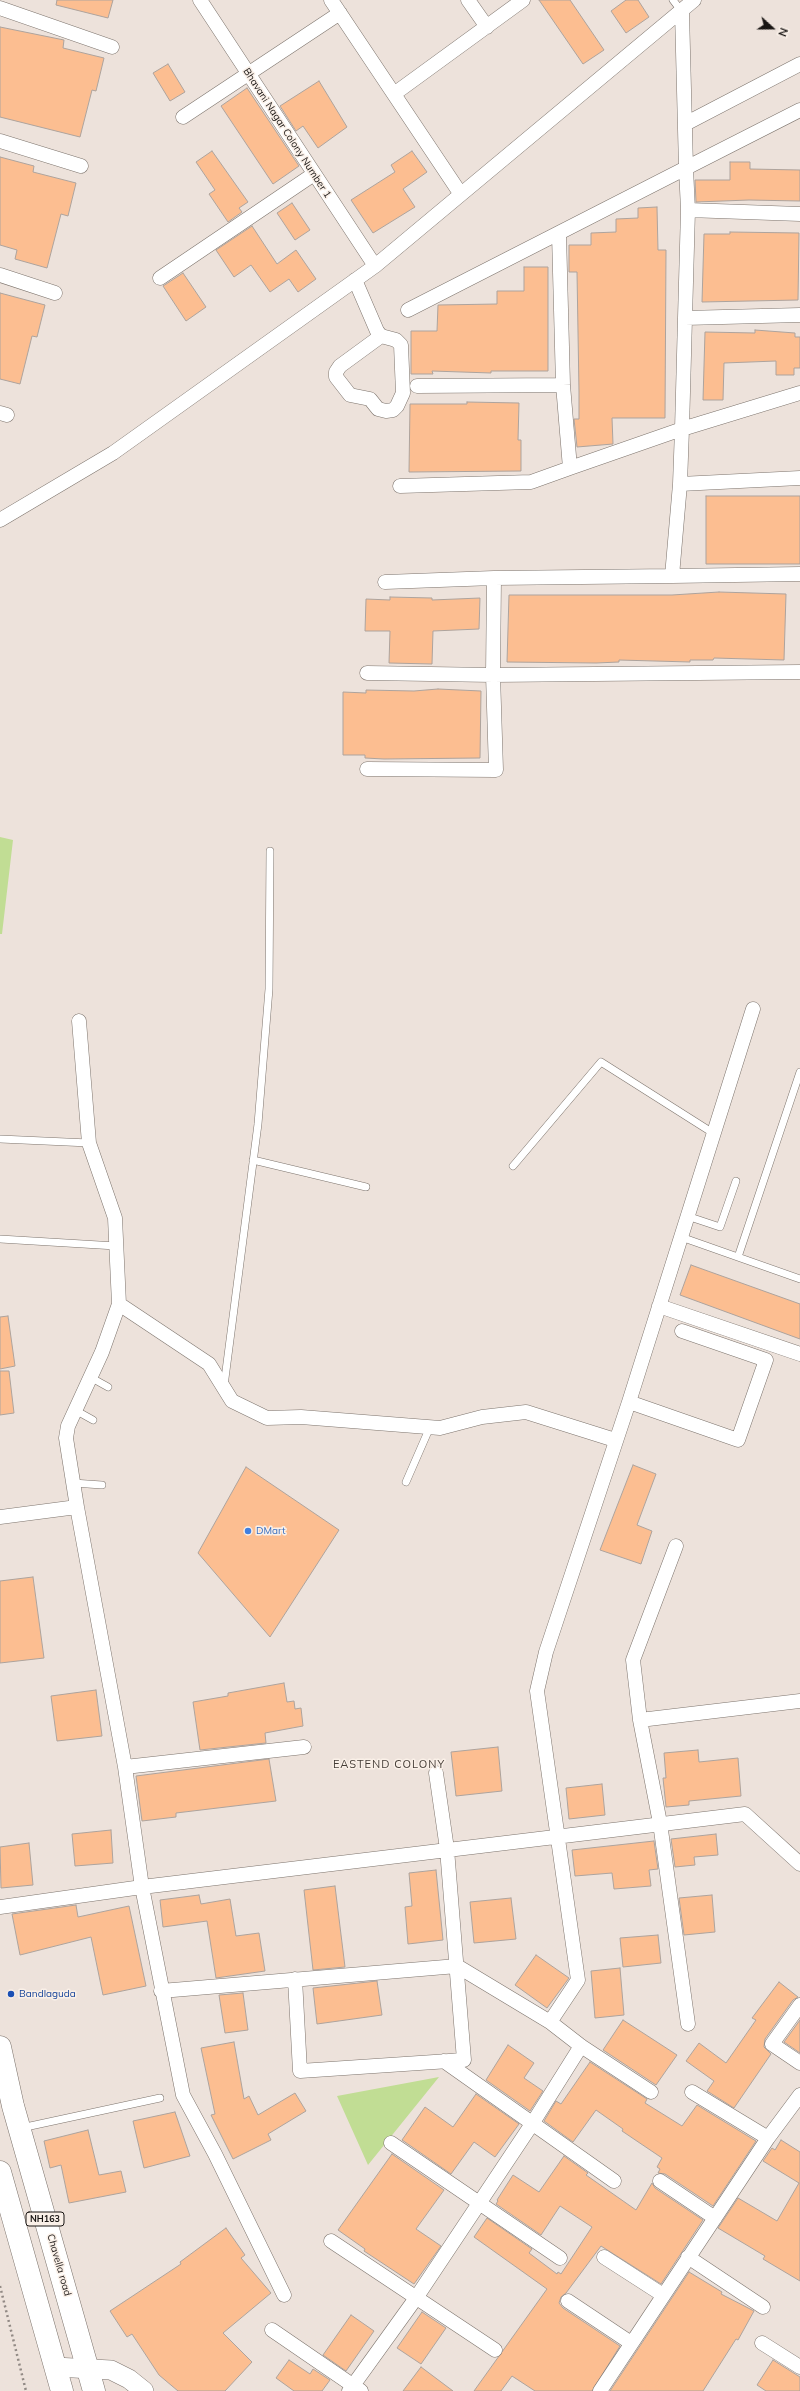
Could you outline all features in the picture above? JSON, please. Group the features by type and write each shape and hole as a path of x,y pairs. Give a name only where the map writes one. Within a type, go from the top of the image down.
{"highway":[{"name":"Chavella road","path":"0,2047 19,2128 94,2391"},
{"name":"NH163","path":"0,2172 62,2391"}],"street":[{"name":"Bhavani Nagar Colony Number 1","path":"200,0 375,266"},
{"path":"331,0 460,193"},
{"path":"468,0 487,27"},
{"path":"394,94 523,0"},
{"path":"0,520 114,453 375,266 460,193 682,12 694,0"},
{"path":"0,8 112,47"},
{"path":"672,576 680,484 688,210 682,12"},
{"path":"183,116 340,13"},
{"path":"685,124 800,64"},
{"path":"408,310 800,110"},
{"path":"0,141 81,166"},
{"path":"160,278 200,248 314,174"},
{"path":"688,210 800,214"},
{"path":"559,234 563,385 570,468"},
{"path":"0,274 55,292"},
{"path":"355,280 381,336"},
{"path":"685,318 800,315"},
{"path":"381,336 396,340 401,345 403,393 397,406 393,410 386,411 378,409 370,399 350,395 336,378 336,372 340,366 381,336"},
{"path":"417,386 563,385"},
{"path":"400,486 531,482 682,429 800,393"},
{"path":"680,484 800,478"},
{"path":"384,582 494,578 800,574"},
{"path":"366,769 496,770 493,675 494,578"},
{"path":"367,673 493,675 800,672"},
{"path":"550,2022 578,1980 537,1691 546,1652 615,1440 630,1402 753,1009"},
{"path":"79,1020 89,1143 115,1218 119,1304 102,1352 68,1426 66,1438 73,1483 125,1767 142,1887 161,1991 183,2095 215,2154 284,2295"},
{"path":"119,1304 209,1364 232,1401 267,1418 301,1417 440,1428 482,1417 526,1412 615,1440"},
{"path":"659,1306 800,1354"},
{"path":"630,1402 738,1440 766,1360 682,1331"},
{"path":"0,1517 77,1507"},
{"path":"676,1546 633,1660 640,1720 660,1823 688,2024"},
{"path":"640,1720 800,1701"},
{"path":"125,1767 304,1747"},
{"path":"295,1979 300,2071 464,2060 447,1850 436,1773"},
{"path":"0,1907 142,1887 660,1823 745,1814 800,1864"},
{"path":"161,1991 457,1966 550,2022 581,2046 651,2092"},
{"path":"800,2005 772,2044 800,2063"},
{"path":"272,2330 354,2389 480,2203 581,2046"},
{"path":"444,2061 614,2181"},
{"path":"692,2092 768,2138"},
{"path":"600,2391 768,2138 800,2095"},
{"path":"392,2142 560,2258"},
{"path":"660,2181 715,2218"},
{"path":"331,2240 495,2350"},
{"path":"604,2257 663,2295"},
{"path":"688,2257 763,2307"},
{"path":"568,2301 631,2343"},
{"path":"762,2343 800,2367"},
{"path":"55,2367 88,2367 111,2370 129,2379 144,2391"}],"lane":[{"path":"673,0 682,12"},
{"path":"224,1388 253,1160 269,990 270,850"},
{"path":"513,1166 601,1062 714,1134"},
{"path":"738,1257 800,1072"},
{"path":"0,1140 89,1143"},
{"path":"253,1160 366,1187"},
{"path":"688,1216 720,1227 736,1181"},
{"path":"681,1236 800,1279"},
{"path":"0,1239 116,1246"},
{"path":"90,1377 108,1387"},
{"path":"75,1410 93,1420"},
{"path":"406,1482 430,1427"},
{"path":"73,1483 102,1484"},
{"path":"19,2128 160,2098"}],"path":[{"path":"0,2286 26,2391"}],"green space":[{"path":"0,837 13,840 2,934 0,934"},
{"path":"439,2077 368,2165 337,2096"}],"building":[{"path":"57,0 113,0 108,18 56,5"},
{"path":"539,0 570,0 604,50 583,64"},
{"path":"626,0 638,0 649,17 626,33 611,11"},
{"path":"0,27 64,40 63,48 104,58 96,91 92,90 80,137 0,117"},
{"path":"168,64 185,92 170,101 153,73"},
{"path":"319,81 347,127 318,148 303,126 296,131 280,106"},
{"path":"247,88 299,166 273,184 221,106"},
{"path":"212,151 248,202 239,208 242,212 228,222 209,194 215,190 196,162"},
{"path":"412,151 427,172 403,189 415,207 373,233 351,200 395,172 391,165"},
{"path":"0,157 34,166 33,172 76,183 68,216 61,214 47,268 15,259 17,250 0,245"},
{"path":"730,162 750,162 750,169 800,170 800,201 749,200 696,202 695,180 730,180"},
{"path":"292,203 310,230 295,240 277,213"},
{"path":"657,207 658,250 666,250 665,418 612,418 613,444 577,447 574,419 579,419 577,272 569,272 569,245 591,245 591,233 616,232 616,219 638,218 638,208"},
{"path":"252,226 277,264 296,250 316,279 298,292 289,279 270,292 251,265 234,277 216,250"},
{"path":"730,232 799,233 798,300 702,302 704,234 730,234"},
{"path":"524,267 548,267 548,371 491,371 491,373 432,371 433,374 411,374 411,331 437,331 438,305 497,304 497,291 524,291"},
{"path":"183,273 206,307 186,321 163,286"},
{"path":"0,293 45,305 37,337 32,336 20,384 0,379"},
{"path":"755,330 795,333 795,337 800,337 800,368 794,368 794,375 776,375 776,361 724,363 723,400 703,400 705,332 755,333"},
{"path":"467,402 519,403 518,440 521,440 521,471 409,472 410,404 467,404"},
{"path":"706,496 800,496 800,564 706,564"},
{"path":"719,592 786,594 784,660 714,658 713,660 690,660 690,662 619,660 619,662 596,663 507,662 509,595 672,595"},
{"path":"390,597 432,598 432,600 480,598 479,629 433,631 432,664 389,663 390,631 365,631 366,599 390,600"},
{"path":"438,689 481,691 480,758 384,759 365,758 365,755 343,755 343,692 366,693 366,690 414,691"},
{"path":"691,1265 800,1304 800,1339 680,1295"},
{"path":"8,1316 15,1366 0,1369 0,1317"},
{"path":"0,1371 9,1371 14,1413 0,1415"},
{"path":"633,1465 656,1474 637,1525 652,1531 641,1564 600,1550"},
{"path":"246,1467 339,1530 270,1637 198,1553"},
{"path":"33,1577 44,1658 0,1663 0,1581"},
{"path":"284,1683 287,1702 294,1701 295,1709 301,1708 303,1726 265,1733 266,1743 200,1750 193,1702 228,1696 228,1693"},
{"path":"96,1690 102,1736 57,1741 51,1696"},
{"path":"498,1747 502,1791 456,1796 451,1752"},
{"path":"698,1750 699,1762 738,1758 741,1796 689,1801 689,1805 666,1807 663,1778 666,1778 664,1753"},
{"path":"269,1759 276,1801 176,1813 176,1817 142,1821 136,1776"},
{"path":"602,1784 605,1815 569,1819 566,1788"},
{"path":"111,1830 113,1863 75,1866 72,1834"},
{"path":"716,1834 718,1855 694,1857 695,1865 675,1867 671,1839"},
{"path":"654,1841 658,1869 649,1870 651,1886 614,1889 612,1873 575,1876 572,1850"},
{"path":"29,1843 33,1885 1,1888 0,1847"},
{"path":"436,1870 443,1940 408,1944 405,1907 412,1906 409,1873"},
{"path":"335,1886 345,1967 313,1970 304,1890"},
{"path":"199,1895 201,1904 230,1899 236,1936 259,1933 265,1971 216,1978 207,1921 163,1927 160,1900"},
{"path":"712,1895 715,1932 684,1935 679,1898"},
{"path":"511,1898 516,1939 474,1943 470,1902"},
{"path":"76,1905 78,1917 129,1906 146,1986 103,1995 91,1937 20,1955 12,1914"},
{"path":"658,1935 661,1963 623,1967 620,1938"},
{"path":"536,1955 569,1978 547,2008 515,1985"},
{"path":"620,1968 624,2015 595,2018 591,1971"},
{"path":"377,1981 382,2015 317,2024 313,1988"},
{"path":"779,1982 798,1997 793,2000 765,2039 764,2047 771,2054 734,2108 707,2091 714,2081 686,2061 699,2043 726,2063 756,2020 752,2018"},
{"path":"243,1993 248,2030 225,2033 219,1995"},
{"path":"623,2020 677,2055 656,2085 603,2050"},
{"path":"800,2020 800,2053 784,2042"},
{"path":"234,2042 244,2099 249,2096 258,2115 295,2093 306,2111 268,2134 271,2140 233,2159 211,2115 215,2114 201,2048"},
{"path":"508,2045 534,2063 524,2078 543,2091 530,2111 486,2080"},
{"path":"590,2062 647,2099 645,2103 682,2126 697,2105 756,2141 713,2206 665,2174 658,2173 660,2169 657,2167 662,2158 622,2131 623,2129 596,2110 573,2142 544,2121 556,2101 561,2104"},
{"path":"476,2094 519,2124 495,2157 474,2142 451,2174 402,2140 425,2107 453,2127"},
{"path":"175,2112 190,2156 144,2168 133,2121"},
{"path":"88,2130 99,2175 121,2171 126,2192 69,2203 61,2165 50,2168 44,2141"},
{"path":"781,2140 800,2152 800,2281 763,2259 765,2256 718,2228 738,2198 777,2221 799,2183 763,2161 772,2148 775,2150"},
{"path":"392,2154 444,2190 416,2229 441,2246 414,2284 364,2251 365,2249 338,2230"},
{"path":"564,2156 588,2173 586,2175 636,2210 652,2183 655,2188 703,2220 661,2284 601,2246 566,2293 561,2297 559,2303 563,2308 620,2346 592,2391 535,2391 512,2376 501,2391 474,2391 547,2289 474,2237 487,2218 532,2249 529,2253 557,2274 558,2272 561,2274 592,2227 560,2206 541,2235 496,2204 513,2175 539,2192"},
{"path":"226,2228 245,2255 241,2258 271,2293 223,2333 252,2362 225,2391 178,2391 159,2375 132,2334 127,2337 110,2311 181,2264 180,2262"},
{"path":"689,2272 722,2292 721,2294 754,2311 738,2340 736,2339 703,2391 610,2391"},
{"path":"422,2312 446,2328 421,2364 397,2348"},
{"path":"351,2315 374,2331 346,2371 323,2355"},
{"path":"289,2360 310,2374 313,2369 330,2380 322,2391 294,2391 276,2378"},
{"path":"773,2360 800,2377 800,2391 766,2391 757,2385"},
{"path":"421,2367 453,2391 403,2391"}],"place":[{"name":"DMart","path":"248,1531"},
{"name":"Bandlaguda","path":"11,1994"}],"district":[{"name":"EASTEND COLONY","path":"389,1765"}]}
